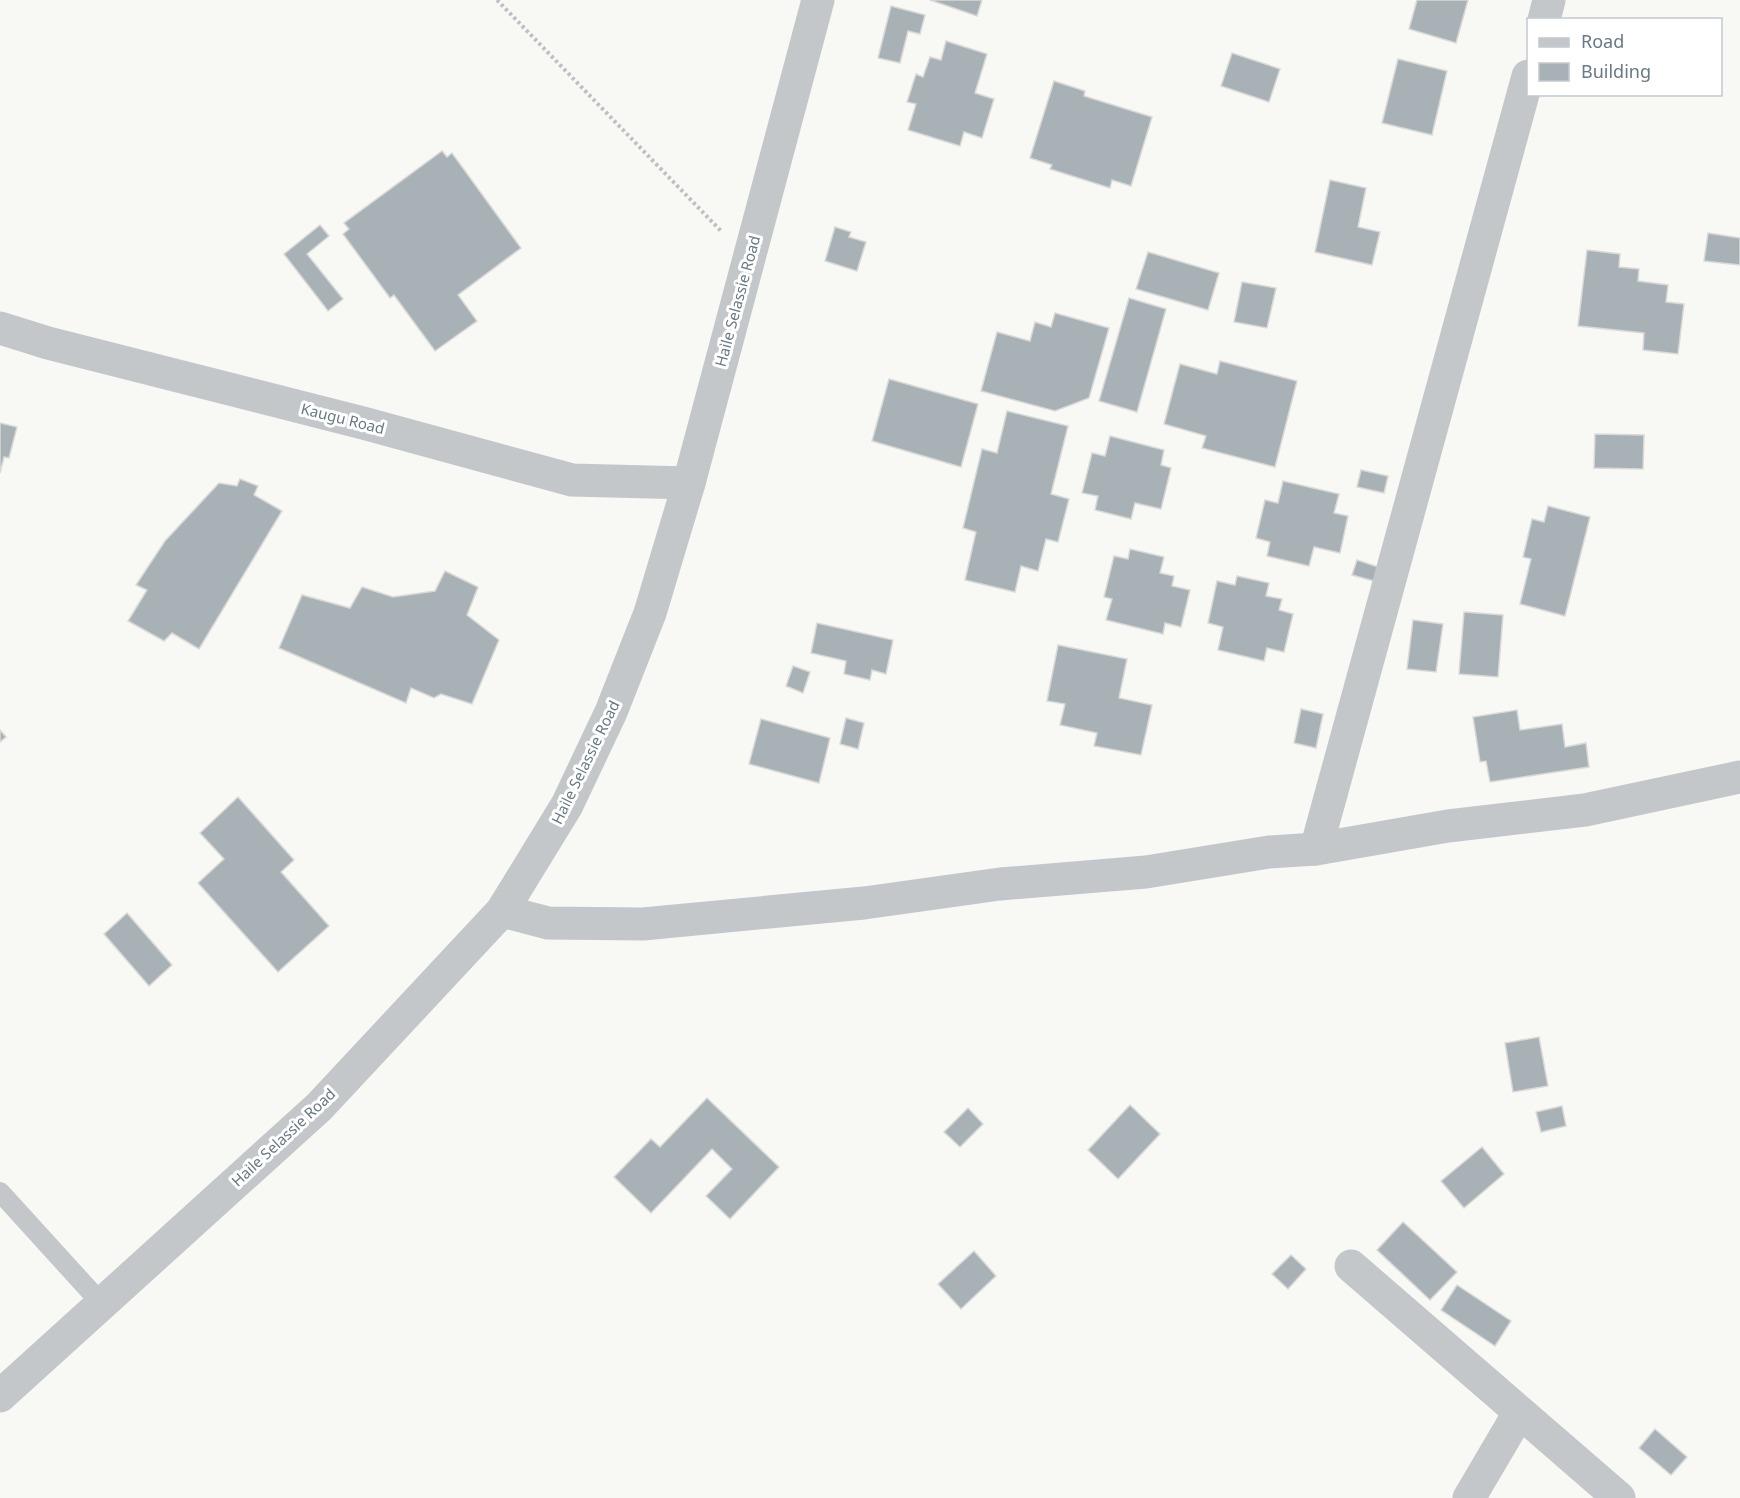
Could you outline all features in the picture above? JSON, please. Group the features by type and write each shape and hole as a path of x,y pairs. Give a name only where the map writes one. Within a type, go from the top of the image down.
{"street":[{"name":"Haile Selassie Road","path":"0,1396 319,1107 502,911 567,805 611,712 650,613 689,483 818,0"},
{"path":"1544,18 1549,0"},
{"path":"1316,849 1527,80"},
{"name":"Kaugu Road","path":"0,328 48,344 363,423 572,480 689,483"},
{"path":"502,911 548,923 642,924 864,903 1000,884 1146,872 1269,852 1316,849 1448,826 1585,810 1740,777"},
{"path":"1351,1266 1619,1498"},
{"path":"1468,1498 1519,1413"}],"lane":[{"path":"0,1192 101,1303"}],"path":[{"path":"497,0 748,260"}],"building":[{"path":"930,0 982,0 977,16"},
{"path":"1417,0 1468,0 1456,43 1409,29"},
{"path":"891,6 925,15 920,34 908,31 900,63 878,58"},
{"path":"946,41 987,54 975,93 994,99 982,138 964,132 960,146 908,130 916,104 907,102 916,74 923,77 930,57 941,60"},
{"path":"1232,53 1280,69 1269,102 1221,86"},
{"path":"1398,59 1447,71 1432,135 1382,123"},
{"path":"1054,81 1085,91 1084,96 1152,117 1131,186 1112,180 1110,188 1050,169 1052,165 1030,158"},
{"path":"442,151 447,157 452,153 521,248 458,295 477,321 435,351 394,295 390,298 343,234 349,229 344,223"},
{"path":"1330,180 1366,188 1358,227 1380,232 1372,265 1315,252"},
{"path":"320,225 329,236 307,254 343,299 328,311 284,254"},
{"path":"835,227 851,232 849,237 866,242 857,271 825,261"},
{"path":"1708,233 1740,238 1740,265 1704,261"},
{"path":"1587,250 1620,254 1619,267 1639,269 1638,281 1668,285 1666,302 1684,304 1678,354 1643,350 1644,333 1578,326"},
{"path":"1148,252 1219,273 1208,310 1136,289"},
{"path":"1242,282 1276,288 1267,328 1234,322"},
{"path":"1129,298 1166,309 1137,412 1099,401"},
{"path":"1055,313 1109,328 1089,398 1055,411 981,391 997,332 1030,341 1035,322 1051,327"},
{"path":"1220,361 1297,381 1275,467 1202,448 1206,436 1164,424 1180,364 1217,374"},
{"path":"889,379 978,404 961,467 872,441"},
{"path":"1007,411 1068,426 1051,494 1069,499 1058,542 1046,539 1038,571 1021,566 1015,592 965,580 976,532 963,528 982,449 997,453"},
{"path":"0,423 17,427 9,458 4,457 0,473"},
{"path":"1595,434 1644,435 1643,469 1594,468"},
{"path":"1110,436 1164,450 1161,465 1171,468 1161,509 1135,503 1131,519 1095,510 1098,496 1082,493 1092,453 1105,456"},
{"path":"1361,470 1388,476 1384,493 1357,487"},
{"path":"240,479 258,486 254,495 282,511 199,649 172,633 164,641 128,621 147,590 136,585 165,541 219,483 237,486"},
{"path":"1283,481 1339,494 1334,513 1348,516 1340,553 1314,547 1309,566 1267,556 1270,542 1256,538 1265,500 1278,503"},
{"path":"1548,506 1590,517 1565,616 1520,604 1531,559 1523,557 1532,519 1544,522"},
{"path":"1130,549 1164,557 1160,573 1174,576 1172,586 1190,590 1181,627 1165,623 1163,634 1106,620 1112,599 1104,597 1114,556 1128,559"},
{"path":"1357,560 1378,567 1374,581 1352,575"},
{"path":"445,571 478,587 467,615 499,640 472,704 441,694 434,698 411,688 406,703 279,648 302,595 350,608 362,587 393,597 435,591"},
{"path":"1237,576 1269,583 1266,596 1282,599 1279,610 1293,614 1284,652 1267,648 1264,661 1218,650 1223,627 1208,623 1217,581 1235,585"},
{"path":"1464,612 1503,615 1498,677 1459,674"},
{"path":"1413,620 1443,624 1436,672 1407,669"},
{"path":"817,623 893,640 886,674 872,670 870,680 844,674 846,661 811,653"},
{"path":"1058,645 1127,659 1119,698 1152,705 1141,755 1094,746 1097,733 1060,725 1065,704 1047,701"},
{"path":"793,666 810,672 803,693 786,686"},
{"path":"1301,709 1323,714 1316,748 1294,743"},
{"path":"1517,710 1520,730 1562,724 1565,747 1586,743 1589,767 1490,782 1486,761 1480,762 1473,717"},
{"path":"846,718 864,723 858,749 840,744"},
{"path":"761,719 830,738 819,783 749,764"},
{"path":"0,730 6,737 0,742"},
{"path":"238,797 294,860 281,872 329,926 278,972 198,883 224,859 200,833"},
{"path":"127,913 172,965 149,986 104,934"},
{"path":"1539,1037 1548,1086 1513,1092 1505,1043"},
{"path":"707,1098 779,1167 730,1219 706,1196 732,1169 712,1149 651,1213 614,1177 651,1139 660,1147"},
{"path":"1130,1105 1160,1134 1118,1179 1088,1150"},
{"path":"1562,1106 1566,1126 1541,1132 1536,1112"},
{"path":"968,1108 983,1124 960,1147 944,1132"},
{"path":"1482,1147 1504,1174 1464,1208 1441,1181"},
{"path":"1403,1222 1457,1272 1430,1300 1377,1250"},
{"path":"974,1251 996,1276 961,1309 938,1284"},
{"path":"1291,1255 1306,1269 1288,1289 1272,1274"},
{"path":"1457,1285 1511,1321 1495,1346 1441,1310"},
{"path":"1655,1429 1687,1457 1671,1475 1639,1448"}]}
